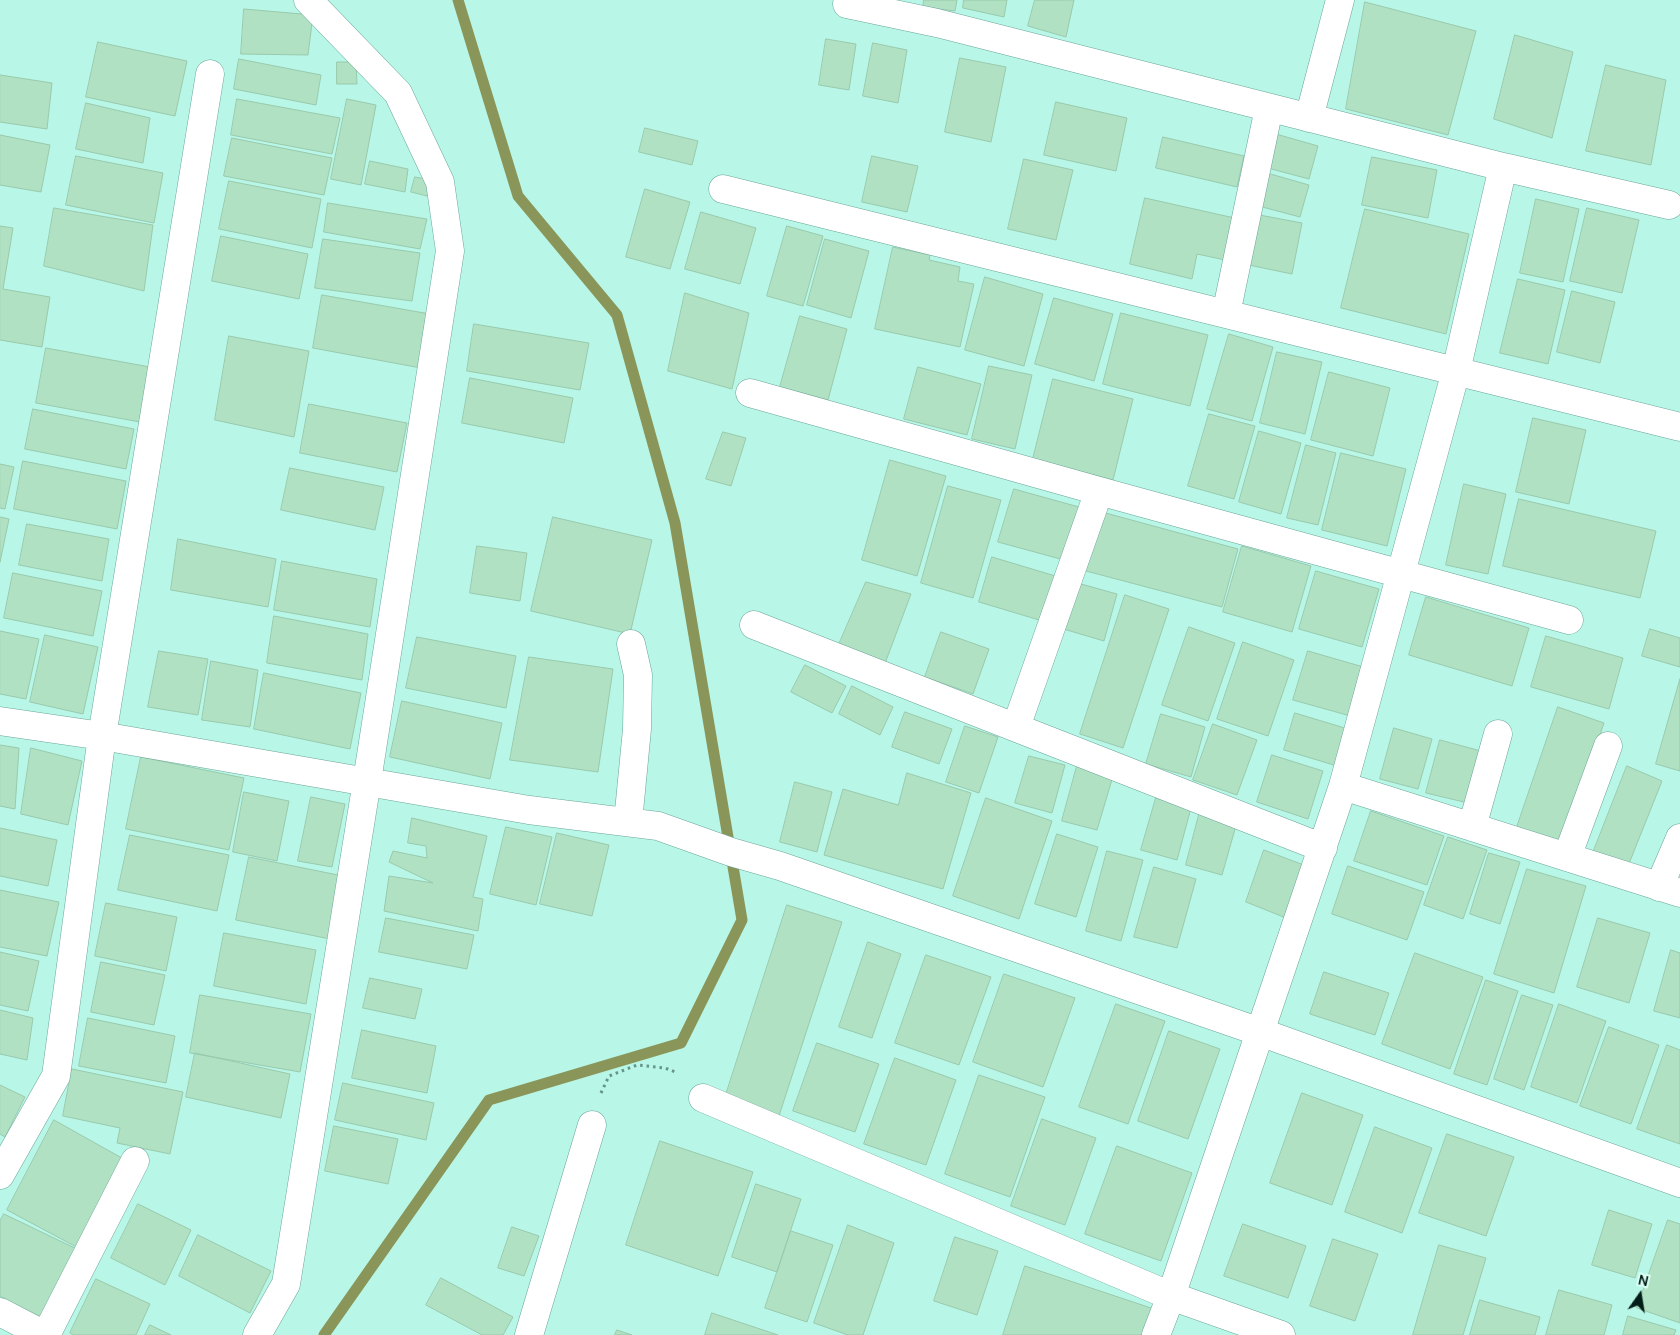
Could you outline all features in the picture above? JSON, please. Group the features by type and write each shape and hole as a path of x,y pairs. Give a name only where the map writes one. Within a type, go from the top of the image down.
{"street":[{"path":"257,1335 286,1284 368,781 450,251 440,182 398,93 308,0"},
{"path":"1309,118 1340,0"},
{"path":"847,4 937,23 1503,167 1669,205"},
{"path":"0,1175 56,1076 102,736 210,74"},
{"path":"1226,314 1269,108"},
{"path":"1156,1335 1171,1296 1343,786 1456,371 1503,167"},
{"path":"723,189 1680,427"},
{"path":"750,393 1400,575 1569,620"},
{"path":"1016,727 1099,491"},
{"path":"754,625 1323,848"},
{"path":"628,822 637,729 638,675 631,644"},
{"path":"0,721 102,736 529,810 658,826 731,852 780,866 1260,1032 1680,1183"},
{"path":"1472,827 1498,734"},
{"path":"1567,857 1608,746"},
{"path":"1343,786 1670,890 1680,838"},
{"path":"703,1098 1171,1296 1281,1335"},
{"path":"528,1335 592,1125"},
{"path":"0,1312 45,1335 135,1161"}],"path":[{"path":"592,1125 609,1076 637,1065 665,1068 680,1074 703,1098"}],"building":[{"path":"924,0 957,0 955,11 923,7"},
{"path":"964,0 1007,0 1004,17 963,8"},
{"path":"1035,0 1074,0 1066,37 1028,26"},
{"path":"1365,2 1476,31 1448,135 1346,109"},
{"path":"244,9 313,15 308,55 241,54"},
{"path":"1515,35 1573,52 1552,138 1494,119"},
{"path":"826,39 856,44 849,90 819,85"},
{"path":"98,42 187,61 175,116 86,97"},
{"path":"873,43 907,50 898,103 863,96"},
{"path":"960,58 1006,67 991,142 945,132"},
{"path":"239,59 321,75 316,105 234,89"},
{"path":"337,62 356,62 357,84 337,84"},
{"path":"1606,65 1666,80 1651,165 1586,151"},
{"path":"0,75 52,83 47,129 0,122"},
{"path":"237,99 340,118 332,154 231,135"},
{"path":"347,99 376,105 361,185 331,179"},
{"path":"1056,102 1127,118 1116,171 1044,155"},
{"path":"86,103 150,118 143,163 76,149"},
{"path":"645,128 698,141 692,165 639,152"},
{"path":"1269,132 1318,146 1309,179 1260,166"},
{"path":"0,135 50,145 41,192 0,185"},
{"path":"1163,137 1244,156 1237,187 1156,168"},
{"path":"232,138 332,158 324,195 224,176"},
{"path":"76,156 163,173 154,223 66,205"},
{"path":"872,156 918,166 907,212 862,202"},
{"path":"1372,157 1437,170 1428,218 1362,205"},
{"path":"1024,159 1073,170 1056,240 1008,229"},
{"path":"370,161 408,169 405,192 365,184"},
{"path":"1260,171 1309,185 1300,217 1251,204"},
{"path":"415,177 431,180 427,196 411,192"},
{"path":"229,181 321,199 312,248 219,229"},
{"path":"645,189 690,202 670,269 626,257"},
{"path":"1145,198 1239,219 1230,261 1197,254 1192,279 1130,264"},
{"path":"1536,199 1579,209 1563,282 1520,273"},
{"path":"328,203 427,219 420,249 324,232"},
{"path":"54,208 153,225 144,291 44,266"},
{"path":"1587,208 1639,220 1622,293 1570,281"},
{"path":"1365,209 1469,234 1446,334 1341,308"},
{"path":"701,212 756,228 740,284 685,269"},
{"path":"1254,214 1302,223 1292,274 1244,264"},
{"path":"0,226 13,228 3,289 50,297 42,347 0,340"},
{"path":"787,226 823,236 803,306 767,296"},
{"path":"221,236 308,254 299,299 212,281"},
{"path":"323,239 420,253 412,301 315,288"},
{"path":"825,239 869,251 851,318 807,305"},
{"path":"893,247 930,255 929,260 960,267 958,281 974,284 960,347 875,329"},
{"path":"985,277 1043,294 1024,366 965,350"},
{"path":"1518,279 1565,290 1548,364 1500,353"},
{"path":"1572,291 1615,302 1600,363 1557,352"},
{"path":"685,293 749,313 732,389 668,371"},
{"path":"322,295 430,314 421,368 313,348"},
{"path":"1054,298 1113,314 1094,381 1035,364"},
{"path":"1121,313 1208,335 1190,406 1103,384"},
{"path":"800,316 847,329 828,400 780,387"},
{"path":"474,324 589,343 580,390 467,371"},
{"path":"1229,334 1273,347 1252,421 1207,409"},
{"path":"229,336 309,351 294,437 215,420"},
{"path":"46,348 150,367 140,422 36,403"},
{"path":"1277,352 1322,362 1305,434 1260,423"},
{"path":"989,366 1032,375 1015,449 972,439"},
{"path":"918,367 981,384 967,435 904,419"},
{"path":"1329,372 1390,388 1373,456 1311,440"},
{"path":"470,378 573,398 564,443 462,423"},
{"path":"1053,379 1133,399 1113,480 1033,459"},
{"path":"309,404 407,423 397,472 300,453"},
{"path":"33,409 134,429 126,469 25,449"},
{"path":"1209,414 1255,426 1234,499 1188,486"},
{"path":"1533,418 1586,430 1569,504 1516,492"},
{"path":"1259,431 1301,443 1281,514 1239,502"},
{"path":"723,432 746,438 731,486 706,479"},
{"path":"1306,445 1336,453 1318,525 1287,518"},
{"path":"1341,453 1406,469 1387,546 1322,530"},
{"path":"890,460 946,476 917,576 862,560"},
{"path":"23,461 126,481 117,529 14,509"},
{"path":"0,464 14,467 5,509 0,508"},
{"path":"290,468 384,487 375,530 281,510"},
{"path":"1464,484 1506,494 1488,574 1446,565"},
{"path":"948,486 1001,500 973,598 921,583"},
{"path":"1014,489 1079,507 1064,560 998,542"},
{"path":"1519,499 1656,531 1640,598 1503,566"},
{"path":"1102,512 1238,549 1222,607 1086,571"},
{"path":"0,517 9,519 0,562"},
{"path":"553,517 652,540 630,634 531,611"},
{"path":"27,524 109,539 102,581 19,565"},
{"path":"178,539 276,559 268,607 171,590"},
{"path":"477,546 527,553 520,601 470,593"},
{"path":"1242,546 1311,566 1292,632 1223,612"},
{"path":"992,557 1062,578 1049,623 979,602"},
{"path":"282,561 377,579 370,627 274,610"},
{"path":"1316,571 1379,589 1362,647 1299,629"},
{"path":"13,573 102,591 93,636 4,618"},
{"path":"866,582 911,594 884,666 837,649"},
{"path":"1074,582 1117,594 1104,641 1060,628"},
{"path":"1125,595 1169,609 1123,748 1080,734"},
{"path":"1426,597 1529,628 1512,686 1409,655"},
{"path":"274,616 368,634 362,680 267,663"},
{"path":"1189,627 1235,643 1208,721 1162,705"},
{"path":"1650,629 1680,638 1680,667 1642,656"},
{"path":"0,631 39,639 26,699 0,694"},
{"path":"941,632 989,649 973,694 925,677"},
{"path":"45,635 98,647 83,714 30,702"},
{"path":"1546,636 1623,658 1609,709 1531,687"},
{"path":"417,637 516,656 506,708 406,688"},
{"path":"1243,642 1294,660 1268,736 1217,719"},
{"path":"159,651 208,659 198,715 148,707"},
{"path":"1308,651 1367,668 1354,717 1293,700"},
{"path":"529,657 613,669 598,772 510,760"},
{"path":"211,661 258,670 250,727 202,720"},
{"path":"805,665 846,686 832,713 791,692"},
{"path":"264,673 361,693 350,749 254,729"},
{"path":"1680,679 1680,771 1656,764"},
{"path":"852,686 893,707 880,735 839,714"},
{"path":"402,701 502,723 490,779 390,757"},
{"path":"1558,707 1604,723 1562,845 1516,830"},
{"path":"905,712 952,729 939,764 892,747"},
{"path":"1295,713 1348,729 1337,766 1284,750"},
{"path":"1161,714 1205,727 1191,777 1146,764"},
{"path":"1213,724 1257,740 1237,795 1193,780"},
{"path":"965,726 998,737 979,793 946,782"},
{"path":"1394,728 1432,739 1418,789 1380,779"},
{"path":"1440,740 1481,751 1468,803 1426,793"},
{"path":"0,745 19,748 15,809 0,806"},
{"path":"31,748 82,761 68,825 21,814"},
{"path":"1272,755 1323,771 1308,819 1257,802"},
{"path":"1029,756 1065,765 1052,813 1015,803"},
{"path":"141,757 244,778 229,850 126,829"},
{"path":"1077,766 1113,776 1097,830 1062,821"},
{"path":"1627,766 1662,781 1626,871 1591,858"},
{"path":"907,773 971,793 943,889 824,855 843,789 898,805"},
{"path":"795,782 832,792 817,852 780,842"},
{"path":"244,792 289,801 277,861 233,852"},
{"path":"311,797 345,804 332,867 298,861"},
{"path":"986,798 1052,821 1019,919 953,896"},
{"path":"1156,798 1191,808 1177,860 1141,850"},
{"path":"1200,811 1237,822 1222,875 1186,865"},
{"path":"1371,811 1444,836 1427,885 1354,861"},
{"path":"412,818 487,836 473,897 483,899 478,931 384,911 389,876 433,883 389,862 393,851 427,858 426,846 408,843"},
{"path":"506,827 552,837 536,905 490,894"},
{"path":"0,828 57,840 48,886 0,876"},
{"path":"557,833 609,845 592,916 540,904"},
{"path":"1057,834 1098,847 1076,917 1035,904"},
{"path":"130,835 229,855 217,911 118,890"},
{"path":"1448,837 1487,850 1463,919 1424,905"},
{"path":"1264,850 1309,867 1291,920 1246,902"},
{"path":"1107,851 1143,860 1121,941 1086,931"},
{"path":"1489,853 1520,862 1500,924 1470,914"},
{"path":"249,857 343,876 330,939 236,920"},
{"path":"1348,866 1424,892 1407,940 1332,914"},
{"path":"1154,867 1196,879 1177,948 1134,937"},
{"path":"1527,869 1586,886 1554,993 1494,974"},
{"path":"0,890 59,902 47,956 0,947"},
{"path":"106,903 177,917 166,971 95,956"},
{"path":"787,905 842,922 777,1122 723,1104"},
{"path":"386,918 474,935 467,969 379,952"},
{"path":"1598,918 1650,933 1629,1003 1577,987"},
{"path":"224,933 316,950 306,1004 214,986"},
{"path":"868,942 901,954 872,1038 839,1027"},
{"path":"1671,950 1680,953 1680,1018 1654,1011"},
{"path":"0,952 39,961 28,1011 0,1005"},
{"path":"1415,953 1483,977 1450,1069 1382,1044"},
{"path":"926,955 991,977 959,1065 895,1043"},
{"path":"101,962 165,975 154,1025 91,1012"},
{"path":"1324,972 1389,993 1375,1035 1310,1014"},
{"path":"1004,974 1075,998 1043,1087 973,1062"},
{"path":"370,978 422,989 415,1019 363,1008"},
{"path":"1486,980 1518,991 1487,1085 1454,1074"},
{"path":"200,995 311,1014 300,1072 190,1053"},
{"path":"1522,995 1553,1005 1524,1090 1494,1079"},
{"path":"1116,1004 1165,1021 1128,1124 1079,1107"},
{"path":"1559,1004 1606,1021 1577,1103 1531,1087"},
{"path":"0,1010 33,1018 27,1060 0,1054"},
{"path":"88,1018 175,1036 166,1083 79,1066"},
{"path":"1609,1027 1659,1045 1631,1124 1580,1106"},
{"path":"362,1030 436,1046 427,1093 352,1078"},
{"path":"1169,1031 1220,1049 1188,1139 1138,1121"},
{"path":"817,1043 879,1064 855,1132 793,1111"},
{"path":"1667,1045 1680,1050 1680,1144 1637,1129"},
{"path":"195,1053 290,1074 281,1118 186,1097"},
{"path":"895,1058 956,1080 926,1165 864,1144"},
{"path":"72,1069 183,1092 170,1154 117,1143 120,1128 63,1116"},
{"path":"979,1075 1045,1097 1010,1197 945,1174"},
{"path":"343,1083 434,1103 426,1140 335,1120"},
{"path":"0,1085 25,1097 5,1137 0,1134"},
{"path":"1302,1093 1363,1115 1332,1205 1270,1183"},
{"path":"1042,1119 1096,1138 1065,1225 1011,1206"},
{"path":"54,1120 129,1162 82,1250 7,1210"},
{"path":"334,1126 398,1139 388,1184 325,1171"},
{"path":"1375,1127 1432,1148 1402,1233 1345,1212"},
{"path":"1447,1134 1514,1157 1486,1236 1419,1213"},
{"path":"660,1141 753,1172 718,1276 626,1245"},
{"path":"1117,1146 1192,1173 1161,1261 1085,1234"},
{"path":"756,1184 801,1199 777,1272 732,1257"},
{"path":"138,1204 191,1230 165,1285 111,1258"},
{"path":"1609,1210 1652,1224 1635,1278 1592,1265"},
{"path":"4,1214 83,1252 47,1320 0,1296 0,1221"},
{"path":"1668,1220 1680,1224 1680,1323 1637,1308"},
{"path":"1243,1224 1306,1246 1288,1298 1224,1276"},
{"path":"848,1225 894,1243 863,1335 848,1335 814,1323"},
{"path":"512,1227 539,1236 524,1276 498,1268"},
{"path":"791,1231 833,1245 807,1322 765,1308"},
{"path":"198,1235 271,1271 250,1313 179,1276"},
{"path":"955,1237 998,1251 977,1315 934,1301"},
{"path":"1333,1239 1378,1254 1355,1321 1310,1306"},
{"path":"1439,1245 1486,1258 1463,1335 1413,1335"},
{"path":"1025,1266 1154,1309 1145,1335 1003,1335"},
{"path":"441,1278 513,1317 503,1335 482,1335 426,1305"},
{"path":"96,1279 150,1304 136,1335 73,1335 70,1333"},
{"path":"1559,1290 1612,1305 1604,1335 1546,1335"},
{"path":"1480,1300 1540,1317 1535,1335 1470,1335"},
{"path":"712,1313 778,1335 705,1335"},
{"path":"1628,1316 1676,1330 1674,1335 1623,1335"},
{"path":"150,1325 171,1335 145,1335"},
{"path":"617,1330 632,1335 615,1335"}],"waterway":[{"path":"324,1335 489,1100 681,1043 742,920 675,523 617,315 518,196 458,0"}]}
